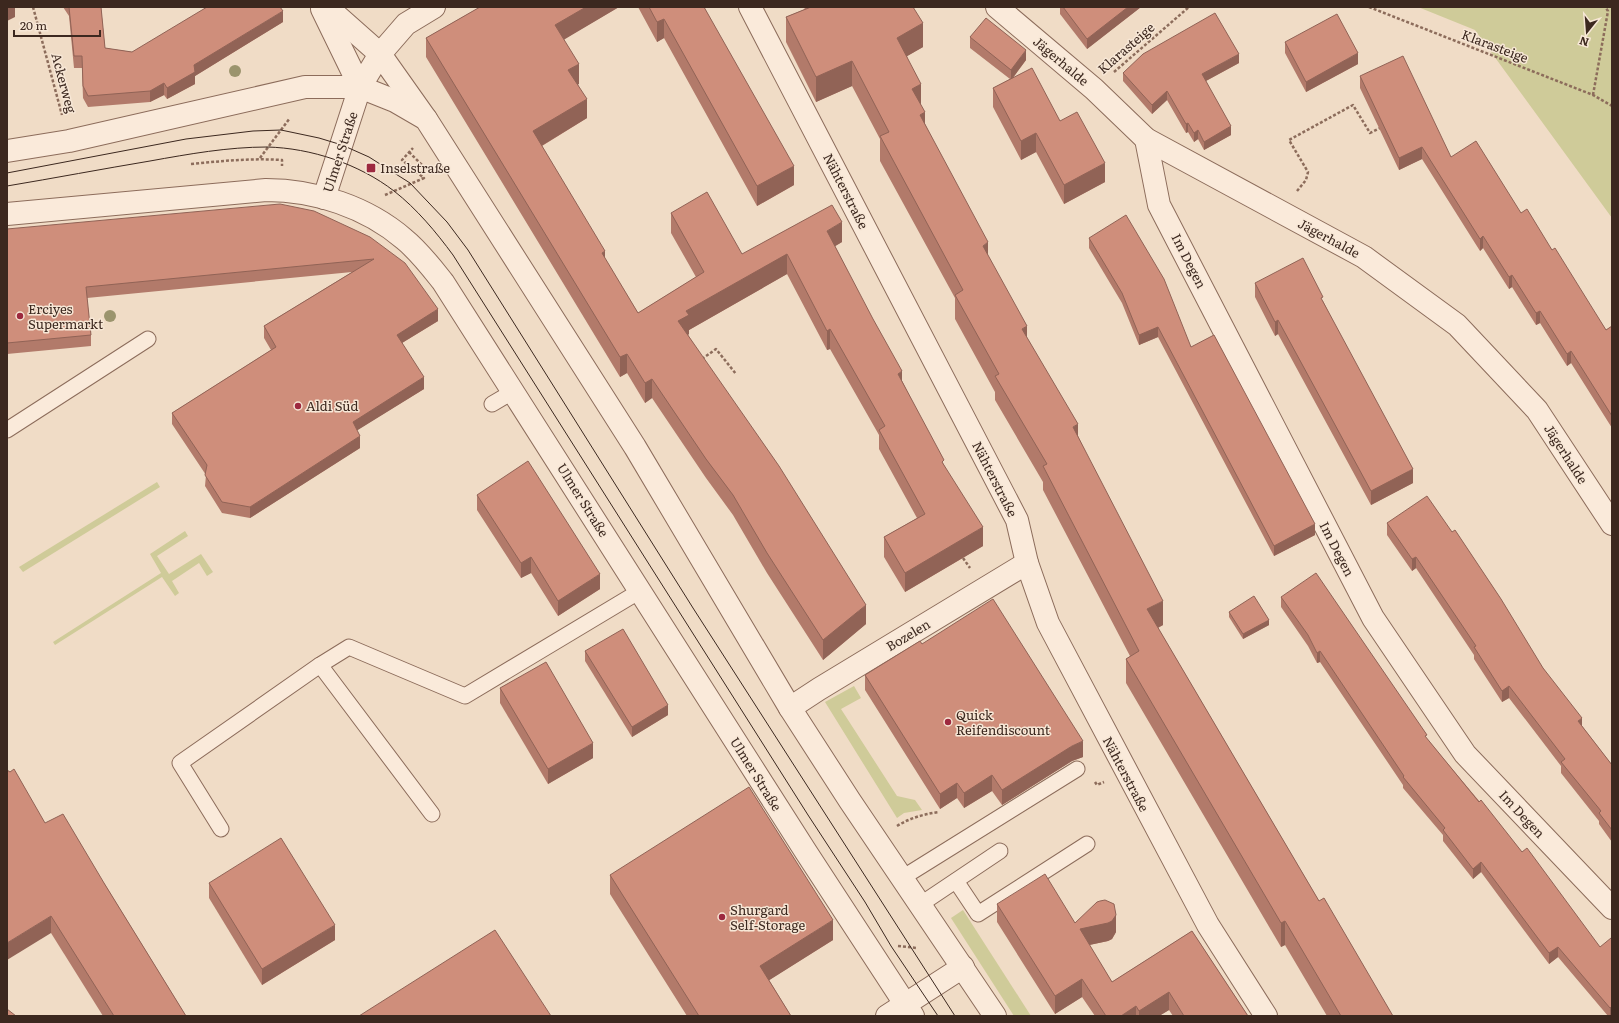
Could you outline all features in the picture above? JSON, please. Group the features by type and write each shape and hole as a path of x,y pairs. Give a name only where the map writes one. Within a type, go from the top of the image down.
{"street":[{"path":"322,7 360,87"},
{"path":"327,7 380,54 429,124 634,447 790,708 850,801 995,1016"},
{"name":"Ulmer Straße","path":"434,7 406,24 380,54 360,87 324,198 360,211 404,238 424,257 443,282 514,391 806,852 910,1010"},
{"name":"Nähterstraße","path":"750,7 1017,520 1027,563 1048,624 1137,795 1208,925 1266,1016"},
{"name":"Jägerhalde","path":"997,7 1094,89 1146,139 1364,257 1457,325 1537,410 1612,524"},
{"path":"7,151 69,141 305,87 360,87 395,101 429,124"},
{"name":"Im Degen","path":"1146,139 1159,205 1373,618 1465,754 1612,908"},
{"path":"7,214 266,190 297,192 324,198"},
{"name":"Bozelen","path":"790,708 825,685 1027,563"},
{"path":"887,1016 910,1010 963,967"}],"lane":[{"path":"7,430 148,339"},
{"path":"492,404 514,391"},
{"path":"221,829 180,763 320,665 349,647 465,696 640,591"},
{"path":"320,665 432,814"},
{"path":"902,878 1077,769"},
{"path":"956,881 978,914 1087,844"},
{"path":"920,904 1000,851"}],"path":[{"name":"Ackerweg","path":"33,7 69,141"},
{"name":"Klarasteige","path":"1094,89 1189,7"},
{"name":"Klarasteige","path":"1369,7 1593,95 1612,106"},
{"path":"1593,95 1608,11 1605,7"},
{"path":"1308,172 1289,140 1354,105 1370,133 1380,128"},
{"path":"260,158 290,118 284,118"},
{"path":"384,196 424,178 402,160 429,124"},
{"path":"698,361 716,349 736,374"},
{"path":"1093,779 1097,785 1102,783"},
{"path":"909,819 939,812"},
{"path":"891,946 924,948"}],"shaded area":[{"path":"1418,7 1612,7 1612,218 1475,30"},
{"path":"157,482 160,487 23,572 19,567"},
{"path":"185,531 188,536 157,556 169,574 201,554 213,572 207,576 199,563 172,581 179,593 175,596 162,577 55,645 53,642 161,573 150,554"},
{"path":"854,686 861,698 841,709 897,796 915,800 922,810 904,813 897,818 825,702"},
{"path":"963,910 1031,1016 1014,1016 951,918"}],"building":[{"path":"69,7 101,7 105,48 132,52 207,7 280,7 283,11 194,65 195,72 167,88 164,83 150,91 88,96 83,86 82,56 74,56"},
{"path":"480,7 586,7 555,25 579,64 568,70 587,99 533,131 605,251 602,253 638,313 704,272 671,213 707,192 742,254 832,205 842,222 827,231 902,371 898,374 944,460 942,462 983,527 905,573 884,537 925,514 879,430 885,426 830,329 827,331 787,254 686,311 689,315 678,321 779,466 866,605 823,640 767,553 733,495 706,459 652,379 645,383 627,354 620,357 426,38"},
{"path":"649,7 704,7 794,166 757,186 664,19 657,22"},
{"path":"811,7 913,7 923,23 897,38 921,84 912,89 925,112 920,115 988,242 983,246 1027,326 1022,329 1078,424 1073,427 1163,601 1147,609 1319,901 1324,898 1393,1016 1341,1016 1285,921 1281,923 1126,659 1139,651 1043,466 1047,464 995,376 999,374 955,295 963,290 880,136 889,132 852,61 816,77 786,17"},
{"path":"1063,7 1128,7 1087,39"},
{"path":"1215,13 1239,54 1202,74 1231,126 1204,142 1198,130 1194,133 1188,123 1186,124 1167,91 1152,105 1123,73 1143,54"},
{"path":"1337,14 1358,53 1306,82 1285,42"},
{"path":"986,18 1026,50 1011,70 970,37"},
{"path":"1403,56 1451,157 1476,141 1521,213 1527,209 1552,250 1555,248 1606,330 1612,326 1612,416 1571,351 1567,354 1540,311 1536,313 1512,275 1509,277 1483,236 1480,239 1422,147 1399,158 1360,76"},
{"path":"1032,68 1060,121 1077,112 1105,163 1064,185 1036,133 1021,141 993,88"},
{"path":"280,204 314,211 370,237 405,263 438,309 397,335 424,377 353,422 360,436 250,507 222,502 205,475 207,465 172,413 276,347 264,326 374,259 86,287 91,335 7,343 7,229"},
{"path":"1126,215 1164,279 1191,347 1214,335 1315,524 1274,546 1158,327 1139,335 1122,293 1089,238"},
{"path":"1303,258 1323,297 1321,298 1413,469 1371,491 1278,320 1275,322 1255,283"},
{"path":"528,461 600,574 558,601 531,557 521,563 477,495"},
{"path":"1427,496 1452,532 1455,530 1501,599 1543,668 1582,718 1578,721 1612,765 1612,830 1599,813 1601,811 1561,762 1565,759 1509,686 1502,691 1474,647 1476,646 1416,557 1412,559 1387,523"},
{"path":"1316,573 1427,735 1425,736 1479,802 1481,800 1522,852 1527,848 1600,947 1611,938 1612,1006 1610,1008 1558,947 1549,953 1481,862 1473,869 1443,830 1445,828 1403,777 1404,776 1320,651 1317,653 1308,635 1281,597"},
{"path":"1254,596 1269,620 1243,634 1229,612"},
{"path":"993,599 1083,741 1072,746 1002,790 992,775 964,793 957,783 940,794 865,675 920,641 922,644"},
{"path":"623,629 668,705 632,727 585,651"},
{"path":"546,662 593,743 548,769 500,688"},
{"path":"14,769 45,823 63,814 186,1016 114,1016 51,916 7,943 7,770 10,772"},
{"name":"Shurgard Self-Storage","path":"749,787 833,920 760,966 791,1016 699,1016 610,875"},
{"path":"281,838 335,925 262,969 209,883"},
{"path":"1045,874 1075,923 1097,902 1105,900 1114,904 1116,915 1112,921 1080,929 1112,982 1192,931 1248,1016 1184,1016 1169,992 1139,1011 1136,1006 1121,1016 1106,1016 1082,979 1055,996 997,904"},
{"path":"495,930 551,1016 359,1016"},
{"path":"7,1009 16,1016 7,1016"}],"tram line":[{"path":"7,173 186,139 253,131 281,130 319,138 342,145 369,157 410,183 447,222 468,250 693,608 955,1016"},
{"path":"7,186 194,153 238,148 267,147 300,150 350,165 380,181 411,205 453,255 808,815 865,902 891,946 938,1016"}],"place":[{"name":"Inselstraße","path":"371,168"},
{"name":"Erciyes Supermarkt","path":"20,316"},
{"name":"Aldi Süd","path":"298,406"},
{"name":"Quick Reifendiscount","path":"948,722"},
{"name":"Shurgard Self-Storage","path":"722,917"}]}
